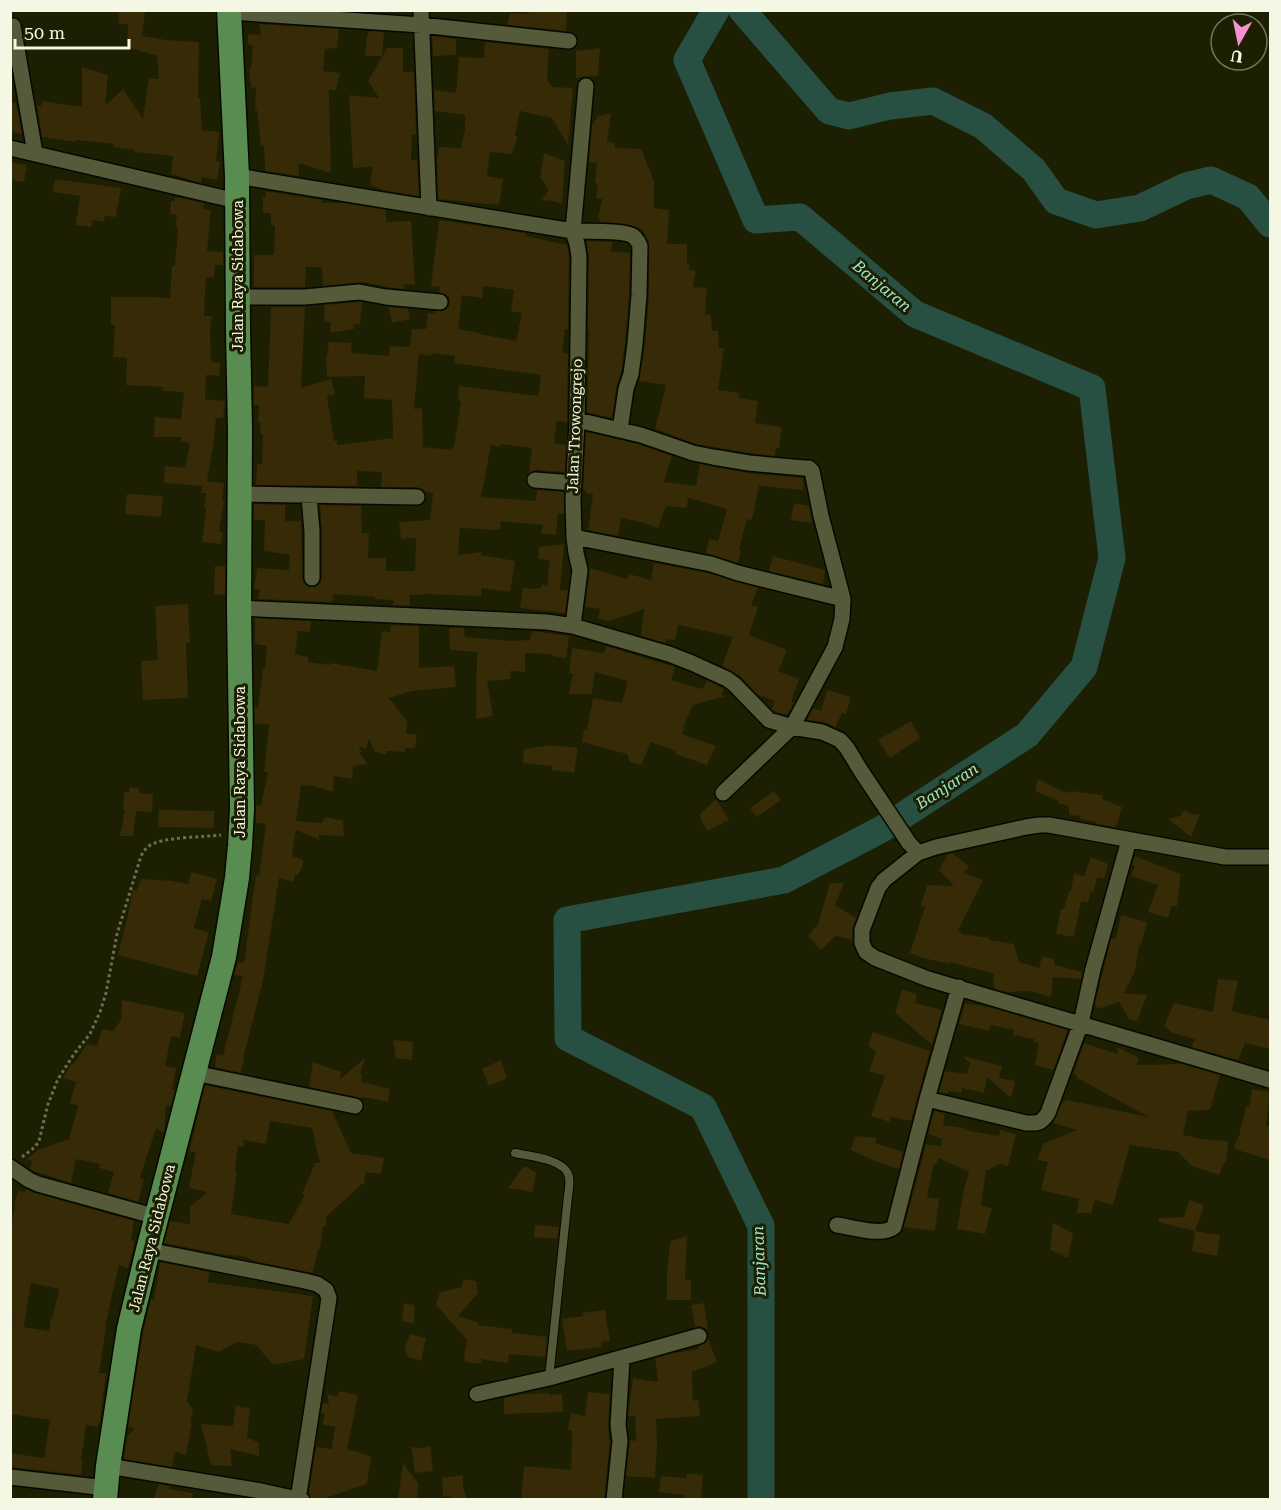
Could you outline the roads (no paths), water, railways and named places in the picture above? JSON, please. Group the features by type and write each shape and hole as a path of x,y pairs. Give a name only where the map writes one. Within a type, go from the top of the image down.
{"highway":[{"name":"Jalan Raya Sidabowa","path":"106,1484 126,1348 148,1250 226,945 237,878 241,832 237,176 229,11"}],"street":[{"path":"229,11 421,18 569,41"},
{"path":"421,18 429,208"},
{"path":"13,26 35,153"},
{"name":"Jalan Trowongrejo","path":"573,626 580,570 574,537 579,255 573,231 586,86"},
{"path":"10,148 237,201"},
{"path":"237,176 573,231 631,235 637,239 640,246 639,295 631,374 626,389 620,430"},
{"path":"237,297 305,297 359,292 440,302"},
{"path":"577,420 620,430 693,453 740,462 809,468 812,471 821,516 843,599 842,620 835,647 792,727 723,793"},
{"path":"535,480 574,483"},
{"path":"240,494 417,497"},
{"path":"309,496 312,578"},
{"path":"574,537 711,564 843,599"},
{"path":"239,608 547,622 573,626 669,654 727,679 769,720 822,732 840,740 914,848"},
{"path":"1270,857 1225,857 1039,825 936,846 914,848 878,888 862,930 862,943 866,952 874,958 928,978 1270,1080"},
{"path":"927,1099 1026,1123 1040,1123 1044,1120 1081,1023 1093,969 1129,840"},
{"path":"837,1225 878,1232 888,1232 894,1227 959,987"},
{"path":"194,1073 355,1106"},
{"path":"14,1163 29,1180 38,1184 157,1217"},
{"path":"10,1477 299,1499 328,1298 326,1290 317,1284 305,1281 148,1250"},
{"path":"477,1394 622,1359 699,1336"},
{"path":"614,1500 620,1441 618,1425 622,1359"}],"lane":[{"path":"515,1153 557,1163 564,1168 569,1177 549,1378"}],"waterway":[{"name":"Banjaran","path":"716,10 687,60 756,220 800,217 915,314 1092,388 1112,558 1084,667 1027,735 882,829 784,880 567,920 568,1038 703,1107 761,1226 761,1500"},
{"path":"742,10 829,111 849,116 890,106 933,101 983,126 1034,170 1056,201 1096,215 1140,208 1186,186 1211,180 1248,197 1270,224"}]}
